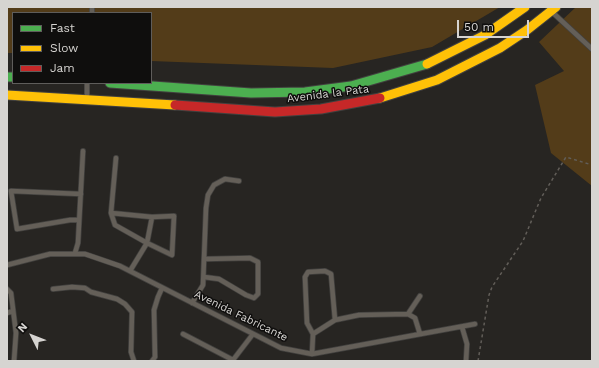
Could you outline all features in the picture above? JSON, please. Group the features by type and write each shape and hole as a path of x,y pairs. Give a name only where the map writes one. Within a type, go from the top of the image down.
{"main road":[{"name":"Avenida la Pata","path":"124,84 251,93 305,92 351,86 423,66 485,36 525,7"},
{"name":"Avenida la Pata","path":"7,95 275,112 321,109 376,99 437,80 500,48 527,30 552,8"}],"lane":[{"path":"552,8 592,50"},
{"path":"87,84 87,99"},
{"path":"76,254 78,243 83,151"},
{"path":"111,212 152,217 174,216 172,255 115,225 111,212 116,158"},
{"path":"192,303 203,285 205,223 208,195 214,185 225,179 239,180"},
{"path":"79,220 70,220 17,229 11,192 80,194"},
{"path":"130,272 147,243 152,217"},
{"name":"Avenida Fabricante","path":"7,265 50,254 86,254 120,266 281,348 312,354 475,324"},
{"path":"204,277 219,279 254,298 258,294 258,262 250,258 205,259"},
{"path":"312,354 313,334 307,323 305,277 308,272 325,271 331,274 335,320"},
{"path":"53,289 72,287 85,288 91,292 117,299 125,304 132,312 131,352 134,361"},
{"path":"152,361 155,357 154,310 162,288"},
{"path":"7,289 11,293 16,333 14,361"},
{"path":"408,314 420,296"},
{"path":"7,313 13,311"},
{"path":"313,334 335,320 359,315 408,314 416,318 420,334"},
{"path":"462,327 467,344 466,361"},
{"path":"184,334 233,361 253,334"}],"path":[{"path":"478,361 489,295 492,287 523,241 541,198 566,157 592,165"}],"shaded area":[{"path":"7,7 500,7 432,47 333,68 152,61 152,12 12,12 12,53 7,53"},
{"path":"576,7 592,7 592,186 551,153 535,85 564,71 539,42"}],"traffic: fast":[{"path":"124,84 251,93 305,92 351,86 427,64"},
{"path":"7,77 12,77"}],"traffic: slow":[{"path":"427,64 485,35 525,7"},
{"path":"380,98 437,80 500,48 527,30 556,7"},
{"path":"7,95 175,105"}],"traffic: jam":[{"path":"175,105 275,112 321,109 380,98"}]}
